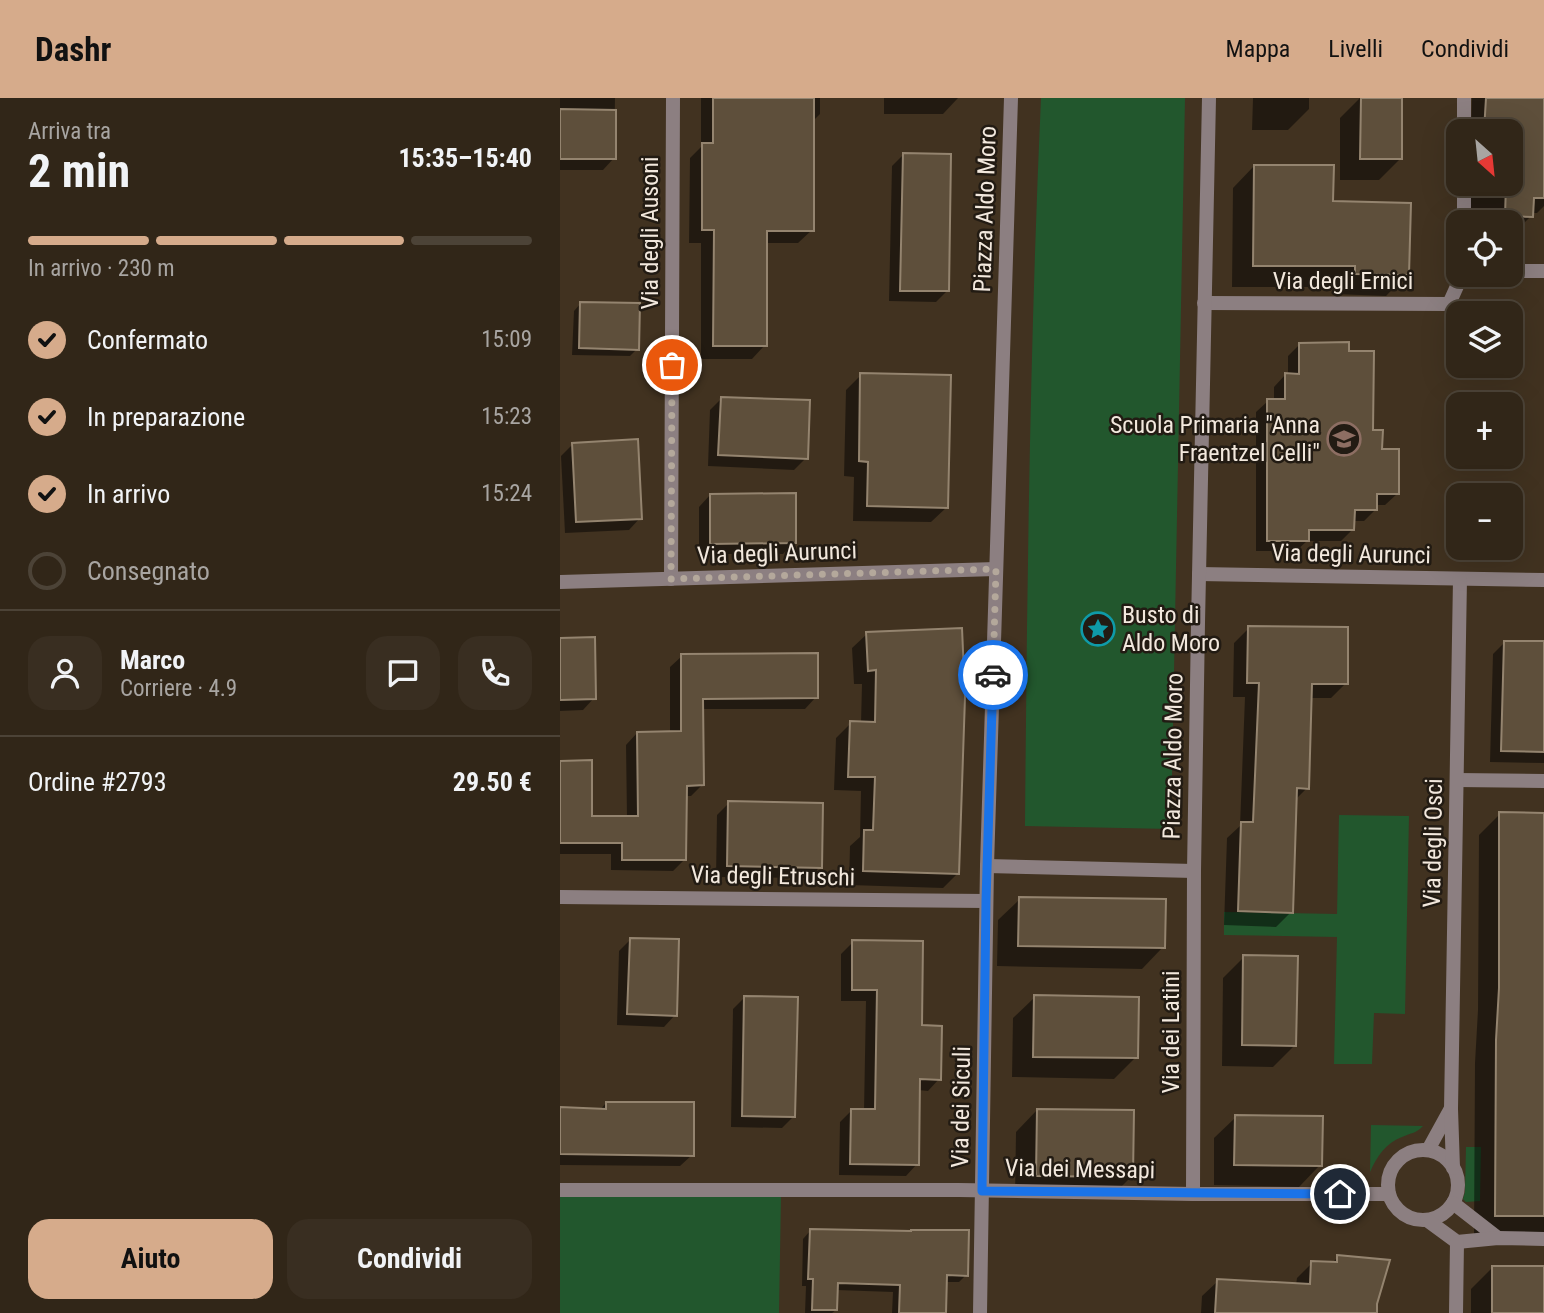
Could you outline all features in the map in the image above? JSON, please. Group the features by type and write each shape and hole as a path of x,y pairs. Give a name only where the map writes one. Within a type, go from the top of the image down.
{"street":[{"name":"Via degli Ausoni","path":"671,579 673,98"},
{"name":"Piazza Aldo Moro","path":"986,901 1011,98"},
{"name":"Piazza Aldo Moro","path":"987,866 1194,871 1209,98"},
{"path":"1464,98 1464,119"},
{"path":"1523,271 1544,271"},
{"name":"Via degli Ernici","path":"1204,303 1449,304 1457,287"},
{"name":"Via degli Aurunci","path":"560,582 996,569"},
{"name":"Via degli Aurunci","path":"1199,574 1544,580"},
{"name":"Via degli Osci","path":"1453,1168 1451,1109 1460,579"},
{"path":"1457,780 1544,781"},
{"name":"Via dei Latini","path":"1193,1194 1194,871"},
{"name":"Via degli Etruschi","path":"560,897 986,901"},
{"name":"Via dei Siculi","path":"980,1313 986,901"},
{"name":"Via degli Osci","path":"1427,1150 1451,1109"},
{"path":"1427,1150 1447,1159 1453,1168 1458,1185 1453,1203 1437,1217 1427,1220 1408,1217 1393,1203 1388,1183 1397,1162 1406,1155 1427,1150"},
{"name":"Via dei Messapi","path":"560,1190 1389,1194"},
{"path":"1453,1203 1498,1238"},
{"path":"1427,1220 1457,1242 1498,1238 1544,1239"},
{"path":"1456,1313 1457,1242"}],"green space":[{"path":"1041,98 1185,98 1171,829 1025,826 1034,280"},
{"path":"1339,815 1409,816 1405,1014 1374,1013 1372,1064 1334,1064 1337,937 1224,935 1224,912 1337,914"},
{"path":"1371,1125 1423,1126 1387,1146 1370,1172"},
{"path":"1466,1147 1481,1147 1480,1201 1466,1202 1463,1199"},
{"path":"560,1192 781,1194 779,1313 560,1313"}],"building":[{"path":"713,98 814,98 814,231 767,231 767,346 713,346 714,230 702,230 702,143 713,143"},
{"path":"1361,98 1402,98 1402,159 1360,159"},
{"path":"1486,98 1544,98 1544,198 1534,198 1533,217 1523,217 1523,210 1505,210 1506,196 1523,196 1523,119 1485,119"},
{"path":"560,109 616,110 616,159 560,159"},
{"path":"903,153 951,154 949,291 900,291"},
{"path":"1254,165 1334,165 1333,201 1411,203 1409,275 1355,274 1355,266 1253,266"},
{"path":"580,302 640,303 639,350 579,348"},
{"path":"1349,342 1349,351 1374,351 1373,430 1383,430 1382,449 1399,449 1399,494 1377,494 1377,510 1355,510 1354,530 1309,530 1309,541 1267,541 1267,399 1285,399 1285,373 1299,374 1299,343"},
{"path":"860,373 951,375 948,508 867,506 868,462 859,461"},
{"path":"721,397 810,400 808,459 718,455"},
{"path":"638,439 642,519 576,522 572,443"},
{"path":"796,493 796,543 710,544 710,494"},
{"path":"1248,626 1348,627 1348,684 1312,684 1309,789 1297,788 1293,913 1238,911 1241,822 1253,822 1259,683 1247,683"},
{"path":"962,628 965,697 959,874 863,871 864,830 873,830 875,777 848,777 850,721 875,722 876,670 868,671 866,632"},
{"path":"595,637 596,699 560,700 560,638"},
{"path":"1504,641 1544,641 1544,752 1501,751"},
{"path":"818,653 818,698 703,699 704,785 687,786 686,860 622,860 622,843 560,843 560,761 592,760 592,816 638,816 637,732 681,731 681,654"},
{"path":"728,801 823,803 822,868 727,866"},
{"path":"1499,812 1544,813 1544,1216 1495,1216"},
{"path":"1019,897 1166,899 1165,948 1018,946"},
{"path":"630,938 679,939 677,1016 627,1014"},
{"path":"852,940 923,941 922,1025 942,1026 941,1080 920,1079 919,1165 850,1164 851,1109 875,1109 877,990 852,990"},
{"path":"1243,955 1298,956 1296,1046 1242,1045"},
{"path":"1034,995 1139,997 1138,1058 1033,1057"},
{"path":"744,996 798,997 795,1117 742,1116"},
{"path":"606,1102 694,1102 694,1156 560,1154 560,1107 606,1109"},
{"path":"1037,1109 1134,1110 1133,1177 1036,1176"},
{"path":"1235,1115 1323,1116 1322,1166 1234,1165"},
{"path":"810,1229 969,1230 968,1276 947,1275 946,1313 899,1313 900,1285 838,1283 837,1310 812,1310 813,1279 808,1279"},
{"path":"1337,1255 1390,1260 1377,1304 1377,1313 1215,1313 1217,1279 1310,1284 1311,1261 1337,1262"},
{"path":"1492,1266 1544,1266 1544,1313 1492,1313"}],"way so far":[{"path":"672,365 671,579 996,569 993,675"}],"place":[{"name":"Scuola Primaria \"Anna Fraentzel Celli\"","path":"1344,439"},
{"name":"Busto di Aldo Moro","path":"1098,629"}],"route":[{"path":"993,675 986,901 982,1191 1340,1194"}]}
